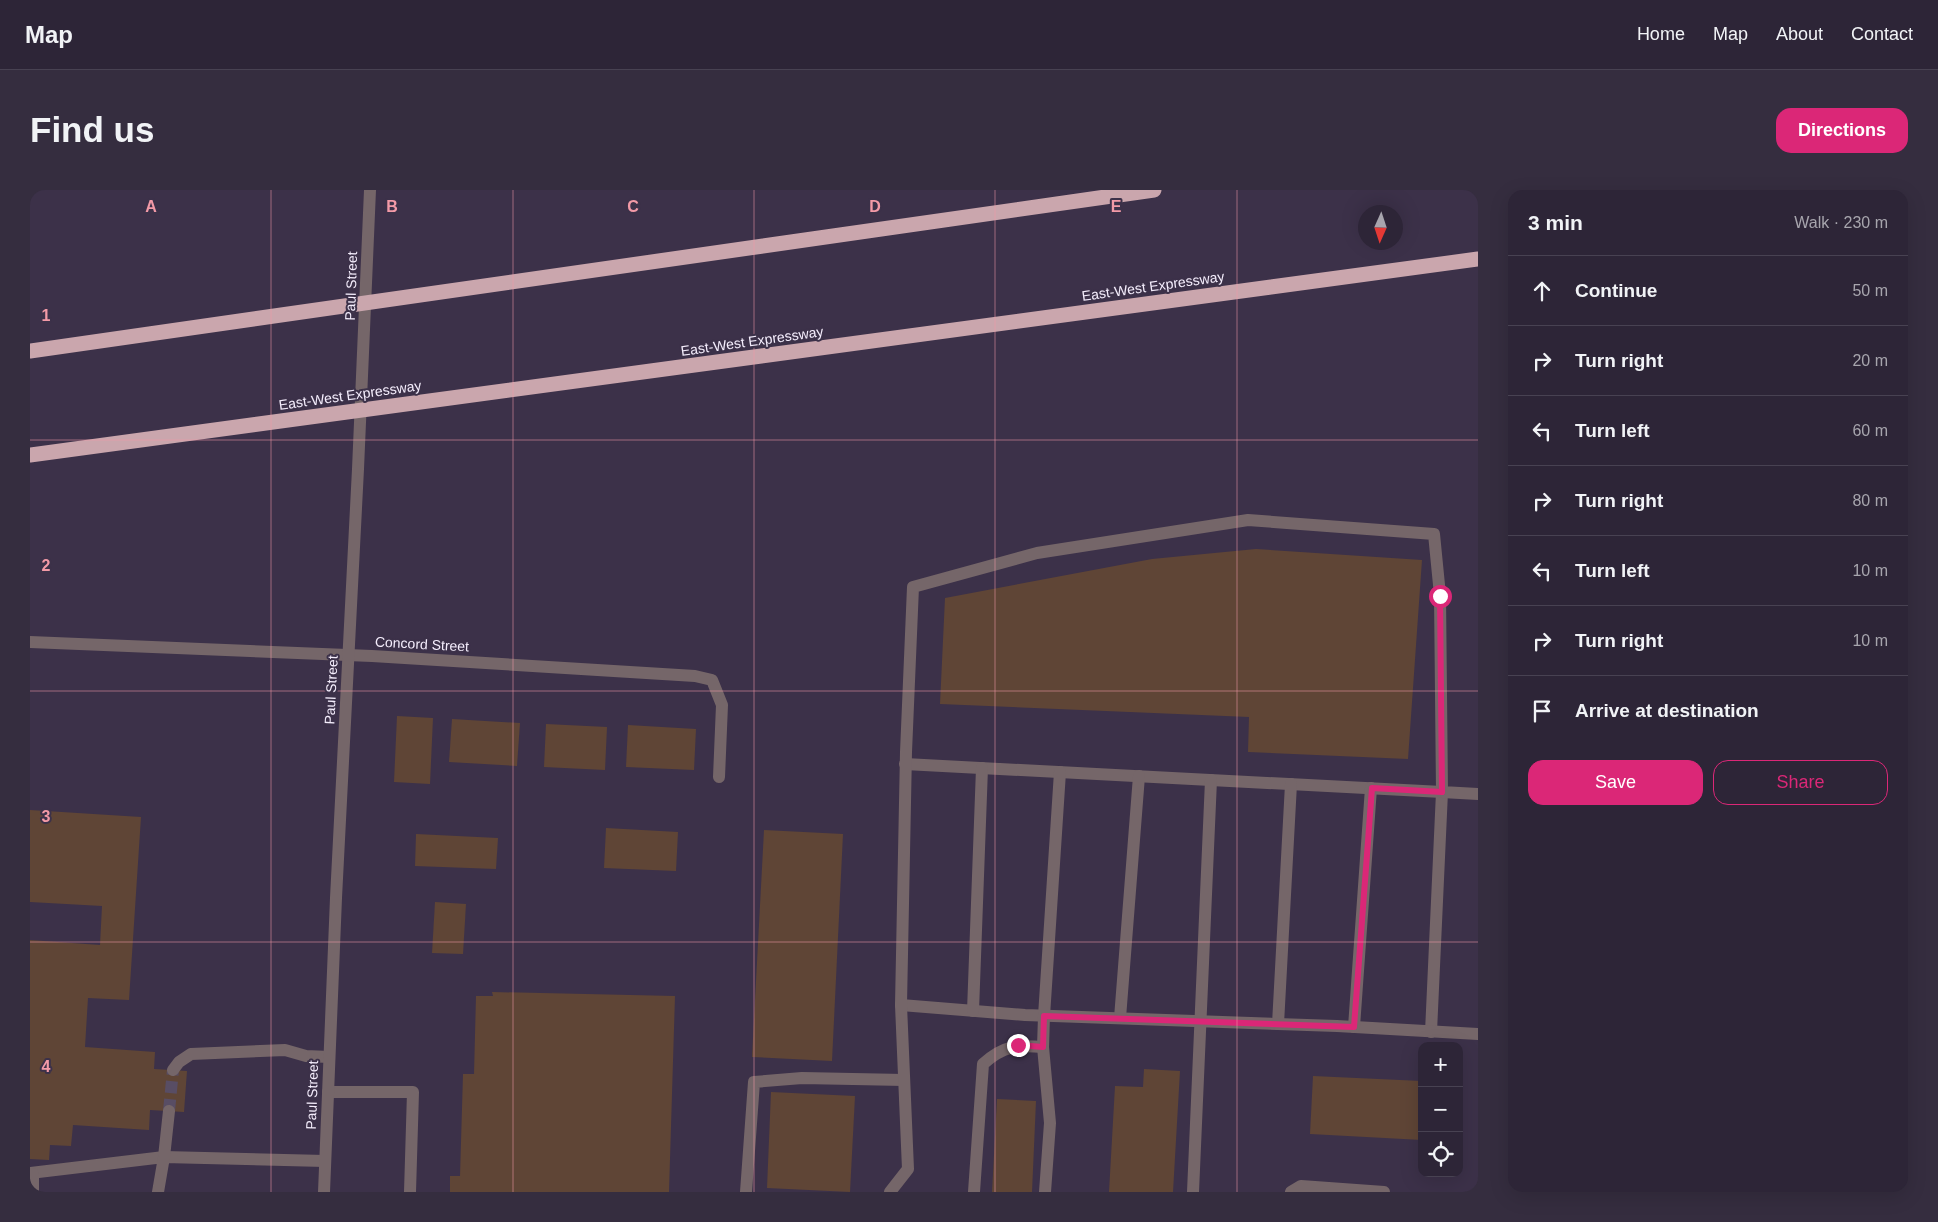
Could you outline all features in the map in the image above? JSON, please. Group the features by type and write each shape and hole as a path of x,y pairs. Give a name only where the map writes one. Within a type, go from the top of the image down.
{"highway":[{"path":"30,351 1154,190"},
{"name":"East-West Expressway","path":"30,455 1478,259"}],"street":[{"name":"Paul Street","path":"324,1192 328,1057 347,655 358,469 370,190"},
{"path":"890,1192 908,1169 901,1005 905,764 913,587 1038,553 1248,520 1434,534 1440,596 1442,792 1432,1032"},
{"name":"Concord Street","path":"30,642 347,655 695,676 712,680 722,705 719,777"},
{"path":"905,764 1478,794"},
{"path":"974,1011 982,768"},
{"path":"1045,1192 1050,1123 1043,1047 1044,1016 1060,772"},
{"path":"1120,1018 1139,776"},
{"path":"1192,1192 1211,780"},
{"path":"1278,1024 1291,784"},
{"path":"1354,1027 1372,788"},
{"path":"901,1005 1044,1016 1354,1027 1478,1034"},
{"path":"974,1192 984,1064 994,1054 1018,1045 1043,1047"},
{"path":"173,1070 178,1062 191,1054 285,1050 306,1056 328,1057"},
{"path":"746,1192 754,1082 802,1078 904,1080"},
{"path":"328,1092 413,1092 410,1192"},
{"path":"158,1192 169,1112"},
{"path":"33,1192 32,1174 164,1157 325,1161"},
{"path":"1291,1192 1301,1186 1384,1192"}],"building":[{"path":"1256,549 1422,560 1408,759 1248,752 1249,717 940,704 945,598 1152,559"},
{"path":"397,716 433,718 430,784 394,782"},
{"path":"452,719 520,723 517,766 449,762"},
{"path":"546,724 607,727 605,770 544,767"},
{"path":"628,725 696,729 694,770 626,767"},
{"path":"30,810 141,817 129,1000 88,998 85,1047 155,1052 154,1069 187,1071 184,1112 150,1110 149,1130 73,1125 71,1146 50,1145 49,1160 30,1159 30,940 100,945 102,906 30,902"},
{"path":"606,828 678,832 676,871 604,868"},
{"path":"764,830 843,834 832,1061 752,1057"},
{"path":"416,834 498,838 496,869 415,866"},
{"path":"435,902 466,904 463,954 432,953"},
{"path":"492,992 675,996 669,1192 450,1192 450,1176 460,1176 463,1074 474,1074 476,996 493,996"},
{"path":"1144,1069 1180,1071 1173,1192 1109,1192 1115,1086 1143,1087"},
{"path":"1313,1076 1418,1081 1418,1140 1310,1134"},
{"path":"771,1092 855,1096 850,1192 767,1188"},
{"path":"997,1099 1036,1101 1032,1192 992,1192"}],"tunnel":[{"path":"169,1111 173,1070"}],"route":[{"path":"1018,1045 1043,1047 1044,1016 1354,1027 1372,788 1442,792 1440,596"}]}
